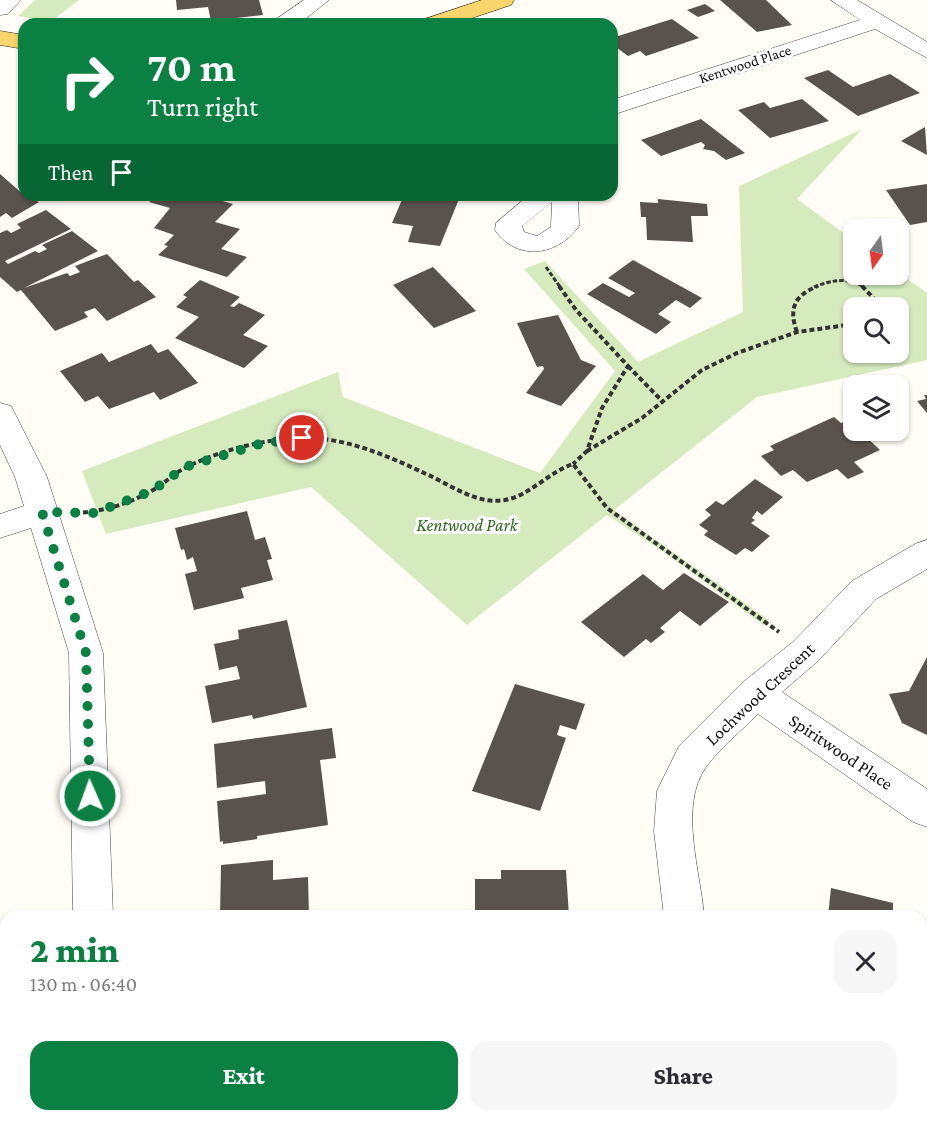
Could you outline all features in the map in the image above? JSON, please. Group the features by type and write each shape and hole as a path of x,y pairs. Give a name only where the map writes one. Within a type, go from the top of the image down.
{"main road":[{"path":"450,18 503,0"},
{"path":"0,38 18,41"}],"street":[{"path":"0,9 10,0"},
{"path":"293,18 318,0"},
{"path":"843,0 927,51"},
{"path":"886,25 927,31"},
{"name":"Kentwood Place","path":"618,106 886,25"},
{"path":"537,201 508,223 508,230 521,242 544,244 554,240 566,226 565,201"},
{"path":"0,413 31,477 86,653 93,910"},
{"path":"0,526 42,512"},
{"name":"Lochwood Crescent","path":"683,910 673,831 676,791 692,757 755,693 806,651 864,590 927,553"},
{"name":"Spiritwood Place","path":"755,693 927,810"}],"path":[{"path":"544,244 546,267 576,310 663,402"},
{"path":"797,332 792,317 793,304 801,295 827,282 844,279 854,281 873,292 876,297"},
{"path":"42,512 94,513 152,491 185,467 260,444 302,438 331,440 370,452 418,469 463,493 482,500 507,500 557,468 573,464 586,451 663,402 702,370 736,353 797,332 843,326"},
{"path":"586,451 602,408 628,366"},
{"path":"573,464 607,508 806,651"}],"green space":[{"path":"35,0 79,0 55,18 18,16"},
{"name":"Kentwood Park","path":"862,129 797,199 843,233 843,285 909,285 909,280 927,293 927,360 858,375 843,375 843,378 757,397 614,510 769,620 763,625 668,555 607,515 467,625 311,487 106,534 82,471 338,372 343,397 540,473 615,371 524,269 545,261 638,362 743,312 739,186"}],"building":[{"path":"176,0 259,0 263,15 210,18 208,7 177,10"},
{"path":"720,0 766,0 792,25 757,32"},
{"path":"705,4 715,11 698,17 687,10"},
{"path":"672,19 699,38 646,56 640,51 628,56 618,48 618,36"},
{"path":"828,70 853,87 890,74 920,93 858,116 804,78"},
{"path":"802,99 829,121 770,138 738,110 764,102 770,108"},
{"path":"701,119 745,153 726,160 714,151 703,149 705,145 701,142 661,156 641,140"},
{"path":"925,127 927,155 901,141"},
{"path":"0,174 18,190 18,201 39,202 12,218 6,213 0,217"},
{"path":"927,184 927,222 910,225 909,219 906,219 886,190"},
{"path":"658,199 707,204 708,216 691,216 693,242 647,240 646,217 641,217 640,202 658,203"},
{"path":"223,201 233,204 215,222 240,229 221,249 247,257 227,277 158,255 168,246 164,245 174,235 154,228 170,208 149,202"},
{"path":"401,201 458,201 440,246 408,242 413,226 392,223"},
{"path":"46,210 71,229 5,261 8,264 35,251 39,253 47,249 42,245 72,231 98,251 24,288 67,273 70,276 80,272 75,266 107,254 134,282 138,280 156,297 107,321 95,308 84,312 88,317 55,331 21,290 17,292 0,277 0,233 7,230 11,233 21,228 17,224"},
{"path":"633,260 702,298 690,308 676,300 658,314 671,322 656,334 587,294 603,283 629,297 635,293 608,278"},
{"path":"433,267 476,311 434,328 393,285"},
{"path":"200,280 240,297 230,306 234,307 239,303 265,315 243,335 268,346 244,368 175,338 199,317 176,307 187,297 183,295"},
{"path":"558,315 581,360 596,366 561,406 526,393 544,369 543,366 537,367 517,323"},
{"path":"151,344 158,353 168,349 198,383 160,400 154,392 109,409 98,396 85,402 60,371 102,353 109,362"},
{"path":"924,395 927,395 927,413 917,401 926,399"},
{"path":"834,417 843,422 843,441 871,441 880,450 854,462 864,472 848,479 837,469 807,482 793,470 781,476 761,456 774,450 770,446"},
{"path":"755,479 783,497 762,515 757,511 752,518 755,520 751,523 770,536 752,552 745,548 736,555 704,535 708,531 699,525 711,515 705,510 716,501 723,505"},
{"path":"247,511 255,540 265,537 272,559 267,560 273,580 241,588 244,598 194,610 185,574 197,571 193,557 187,560 184,549 181,550 175,528"},
{"path":"684,573 729,602 700,626 680,611 660,628 665,632 651,643 646,639 624,657 581,622 643,574 663,590"},
{"path":"287,620 307,707 253,719 252,715 212,723 205,686 240,679 237,666 219,670 214,644 239,639 238,630"},
{"path":"927,657 927,735 902,723 889,694 909,691"},
{"path":"515,684 585,704 576,730 560,725 557,735 566,738 540,811 472,791"},
{"path":"332,728 336,758 320,760 328,825 257,836 257,839 223,844 223,841 220,842 217,801 266,794 265,781 217,788 214,744"},
{"path":"273,860 273,880 308,877 309,910 220,910 221,865"},
{"path":"501,870 566,870 569,910 475,910 475,879 501,879"},
{"path":"831,888 893,903 893,910 829,910"}],"route":[{"path":"90,796 86,653 42,512 94,513 152,491 185,467 260,444 302,438"}]}
